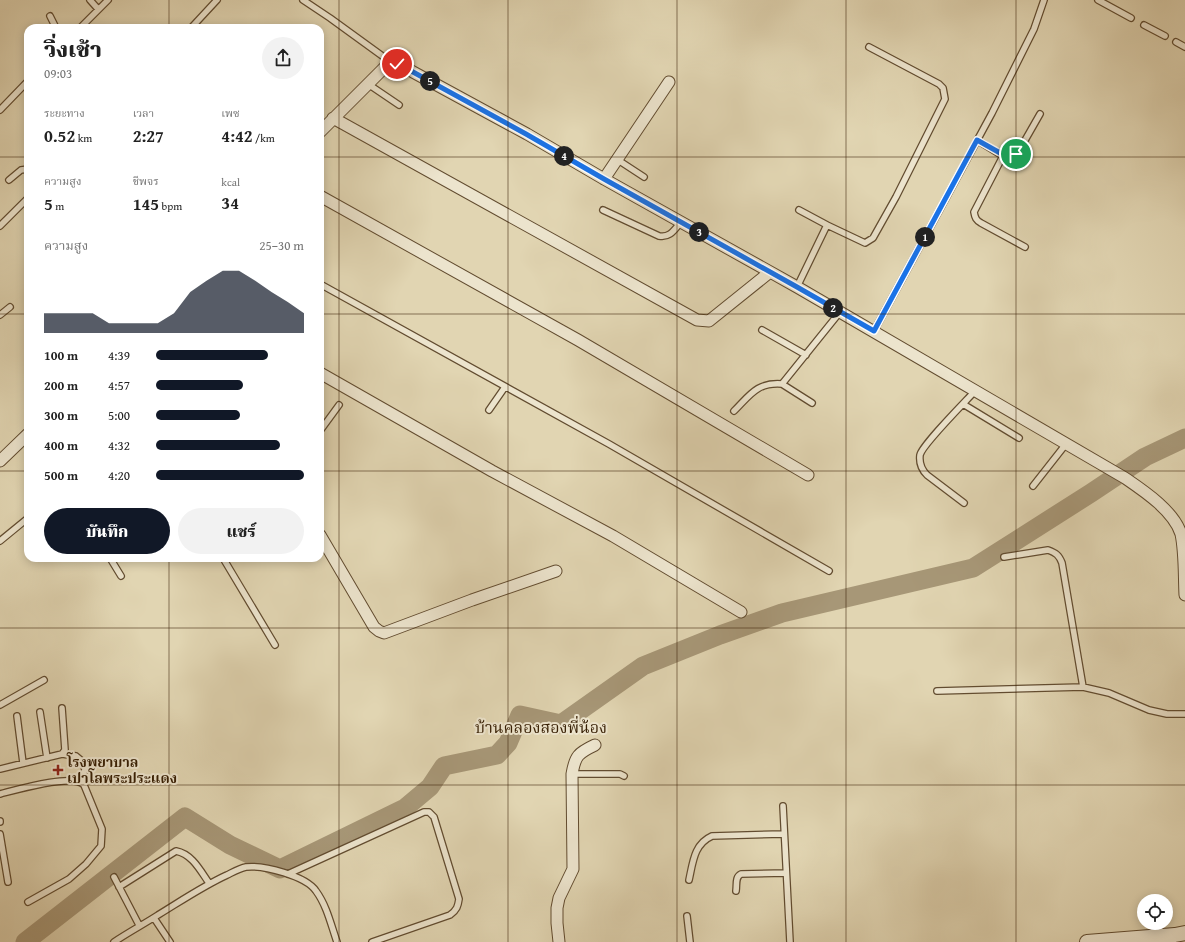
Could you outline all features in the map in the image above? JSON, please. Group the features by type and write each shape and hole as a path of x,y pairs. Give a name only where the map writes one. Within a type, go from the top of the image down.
{"street":[{"path":"324,128 388,64 393,63 413,72 797,287 1125,478 1150,495 1164,508 1183,532 1182,544 1185,595"},
{"path":"604,179 669,82"},
{"path":"333,118 697,320 709,321 770,272"},
{"path":"324,198 578,340 808,475"},
{"path":"324,375 612,536 741,612"},
{"path":"0,461 24,440"},
{"path":"324,542 374,627 379,631 384,632 556,571"},
{"path":"559,942 557,908 559,898 573,869 574,858 572,774 576,756 595,745"},
{"path":"1087,942 1179,937"}],"lane":[{"path":"90,0 98,9"},
{"path":"84,24 108,0"},
{"path":"194,24 217,0"},
{"path":"303,0 393,63"},
{"path":"874,331 977,140 1034,29 1044,0"},
{"path":"1098,0 1131,18"},
{"path":"50,16 54,24"},
{"path":"1144,25 1165,36"},
{"path":"1176,42 1185,47"},
{"path":"799,210 865,243 873,238 945,99 943,88 939,84 869,48"},
{"path":"368,84 399,105"},
{"path":"0,110 24,85"},
{"path":"977,140 1009,158 1016,154 1040,114"},
{"path":"1003,156 974,212 974,217 981,223 1025,247"},
{"path":"618,160 644,177"},
{"path":"9,180 21,170 24,170"},
{"path":"0,226 24,202"},
{"path":"603,210 659,236 665,237 671,234 681,222"},
{"path":"797,287 827,225"},
{"path":"324,286 708,501 829,571"},
{"path":"0,315 10,307"},
{"path":"782,384 840,312"},
{"path":"762,330 806,355"},
{"path":"734,411 755,389 764,384 782,384 812,403"},
{"path":"489,410 505,387"},
{"path":"964,503 922,470 920,456 926,445 975,391"},
{"path":"963,404 1019,438"},
{"path":"324,426 339,405"},
{"path":"1033,486 1066,444"},
{"path":"0,541 24,521"},
{"path":"1004,557 1048,550 1055,552 1060,556 1083,687"},
{"path":"112,562 121,576"},
{"path":"225,562 274,645"},
{"path":"0,705 44,680"},
{"path":"937,690 1083,687 1109,693 1149,710 1167,714 1185,714"},
{"path":"62,708 65,750 62,754"},
{"path":"40,712 46,758"},
{"path":"17,716 23,763"},
{"path":"0,768 62,754 76,756 82,761 85,769 81,782"},
{"path":"572,774 620,774 624,776"},
{"path":"0,794 62,780 76,780 84,784 102,829 101,846 86,864 69,879 28,902"},
{"path":"783,806 790,942"},
{"path":"288,874 424,812 429,812 434,817 459,899 456,912 372,942"},
{"path":"0,834 8,882"},
{"path":"689,880 695,852 706,839 712,836 784,834"},
{"path":"119,887 176,851 184,852 189,855 210,883"},
{"path":"114,942 139,925 154,918 210,883 237,870 247,867 273,870 288,874 305,881 316,890 328,915 337,942"},
{"path":"736,891 737,879 741,874 786,872"},
{"path":"114,877 139,925"},
{"path":"687,916 690,942"},
{"path":"154,918 170,942"}],"waterway":[{"path":"25,942 185,817 230,845 280,869 405,808 430,787 444,766 497,755 508,743 520,715 561,724 643,666 720,635 782,613 973,568 1145,457 1185,438"}],"place":[{"name":"โรงพยาบาล เปาโลพระประแดง","path":"58,770"}],"district":[{"name":"บ้านคลองสองพี่น้อง","path":"541,727"}],"route":[{"path":"397,64 526,134 874,331 977,140 1003,156 1009,158 1016,154"}]}
